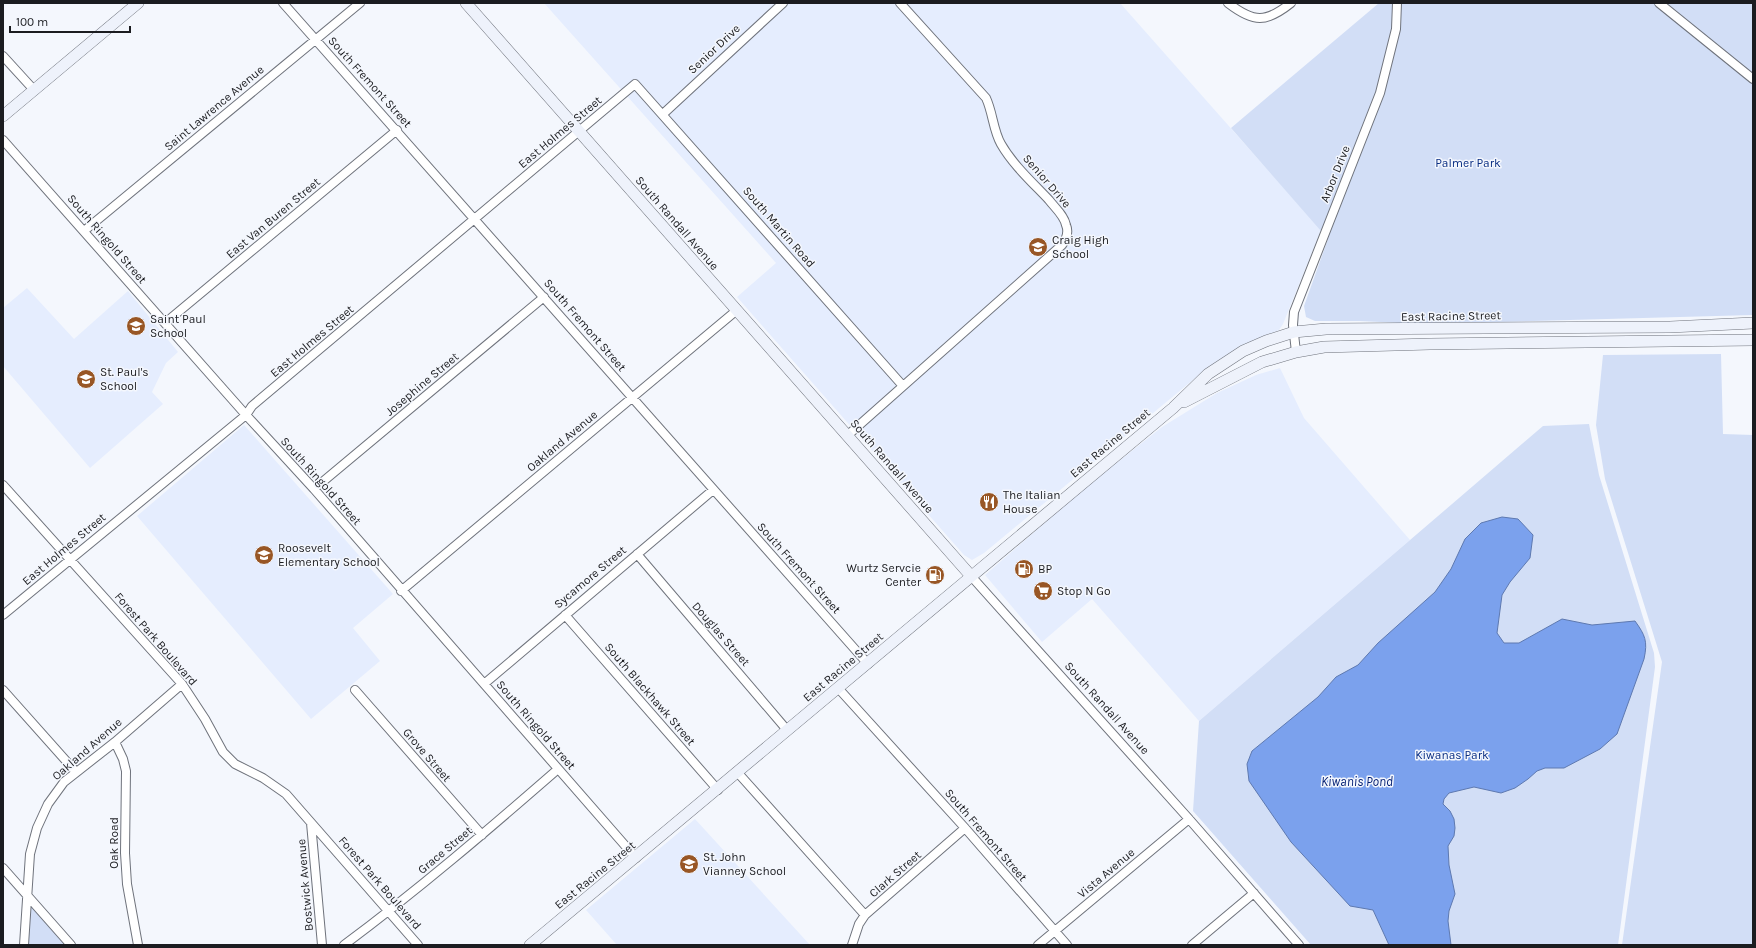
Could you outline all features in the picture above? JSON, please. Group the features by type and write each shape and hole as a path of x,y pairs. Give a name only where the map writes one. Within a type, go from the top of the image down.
{"main road":[{"path":"3,116 138,3"},
{"name":"South Randall Avenue","path":"466,3 971,576"},
{"name":"East Racine Street","path":"530,945 718,790 971,576 1173,408 1208,374 1224,362 1255,346 1294,332 1326,329 1670,327 1753,323"},
{"name":"East Racine Street","path":"1173,408 1238,373 1262,362 1296,352 1324,347 1753,340"}],"street":[{"name":"South Fremont Street","path":"283,3 868,664"},
{"name":"Saint Lawrence Avenue","path":"84,232 360,3"},
{"name":"Senior Drive","path":"663,114 782,3"},
{"name":"Senior Drive","path":"848,435 1062,245 1068,232 1067,226 1061,215 1012,159 1001,144 996,133 990,106 986,98 900,3"},
{"path":"1228,3 1241,13 1255,18 1270,17 1291,3"},
{"name":"Arbor Drive","path":"1296,352 1294,312 1380,93 1396,29 1396,3"},
{"path":"1659,3 1753,79"},
{"path":"3,56 34,90"},
{"name":"East Holmes Street","path":"3,615 246,415 252,406 580,132 635,84"},
{"name":"South Martin Road","path":"635,84 903,386"},
{"name":"East Van Buren Street","path":"165,323 397,130"},
{"name":"South Ringold Street","path":"3,140 246,415 314,489 401,591 636,858"},
{"name":"Josephine Street","path":"314,489 544,297"},
{"name":"Oakland Avenue","path":"401,591 737,310"},
{"name":"Forest Park Boulevard","path":"3,485 182,684 205,719 223,752 235,764 276,786 311,822 418,945"},
{"name":"Sycamore Street","path":"484,684 713,490"},
{"name":"Douglas Street","path":"637,554 788,730"},
{"name":"South Randall Avenue","path":"971,576 1300,945"},
{"name":"South Blackhawk Street","path":"565,615 718,790"},
{"name":"Oakland Avenue","path":"24,945 26,894 30,854 41,819 56,792 64,782 115,742 182,684"},
{"name":"South Fremont Street","path":"838,688 965,828 1067,945"},
{"path":"3,690 76,772"},
{"name":"Grove Street","path":"355,690 482,835"},
{"name":"Oak Road","path":"115,742 123,759 126,771 127,884 138,945"},
{"name":"Grace Street","path":"344,945 389,912 482,835 558,769"},
{"path":"738,773 865,915"},
{"name":"Vista Avenue","path":"1038,945 1189,819"},
{"name":"Bostwick Avenue","path":"311,822 322,945"},
{"name":"Clark Street","path":"852,945 859,924 865,915 965,828"},
{"path":"3,868 71,945"},
{"path":"1192,945 1254,893"}],"shaded area":[{"name":"Craig High School","path":"544,3 1120,3 1321,230 1283,324 1279,330 1232,352 1205,370 984,553 972,560 964,555 737,297 776,263"},
{"name":"St. Paul's School","path":"27,288 74,339 128,291 178,352 166,363 152,392 163,404 90,468 3,366 3,308"},
{"path":"1280,368 1304,418 1410,540 1199,721 1092,599 1042,642 985,575 1085,488 1162,427 1217,393 1256,375"},
{"name":"Roosevelt Elementary School","path":"244,425 393,594 353,628 380,661 311,719 137,516"},
{"name":"St. John Vianney School","path":"695,819 810,945 617,945 586,910"}],"green space":[{"name":"Palmer Park","path":"1379,3 1753,3 1753,315 1422,324 1360,321 1315,321 1306,317 1304,306 1328,239 1231,128"},
{"path":"1721,354 1723,434 1753,435 1753,945 1622,945 1662,662 1605,479 1596,425 1603,355"},
{"name":"Kiwanas Park","path":"1589,424 1599,475 1654,653 1655,667 1618,945 1311,945 1193,811 1199,721 1543,426"},
{"path":"26,894 71,945 24,945"}],"water":[{"name":"Kiwanis Pond","path":"1502,517 1518,519 1533,535 1530,558 1510,582 1502,595 1497,633 1504,643 1519,643 1562,619 1592,625 1635,621 1645,638 1646,647 1644,659 1617,734 1600,749 1564,768 1545,768 1537,771 1515,788 1501,793 1474,787 1449,793 1444,799 1443,804 1450,811 1454,819 1455,828 1454,836 1448,846 1449,865 1455,894 1449,911 1448,921 1451,945 1389,945 1373,910 1350,906 1291,842 1249,781 1247,764 1252,751 1318,697 1336,677 1358,665 1378,643 1435,592 1451,569 1465,539 1481,523"}],"place":[{"name":"Craig High School","path":"1038,247"},
{"name":"Saint Paul School","path":"136,326"},
{"name":"St. Paul's School","path":"86,379"},
{"name":"The Italian House","path":"989,502"},
{"name":"Roosevelt Elementary School","path":"264,555"},
{"name":"BP","path":"1024,569"},
{"name":"Wurtz Servcie Center","path":"935,575"},
{"name":"Stop N Go","path":"1043,591"},
{"name":"St. John Vianney School","path":"689,864"}]}
